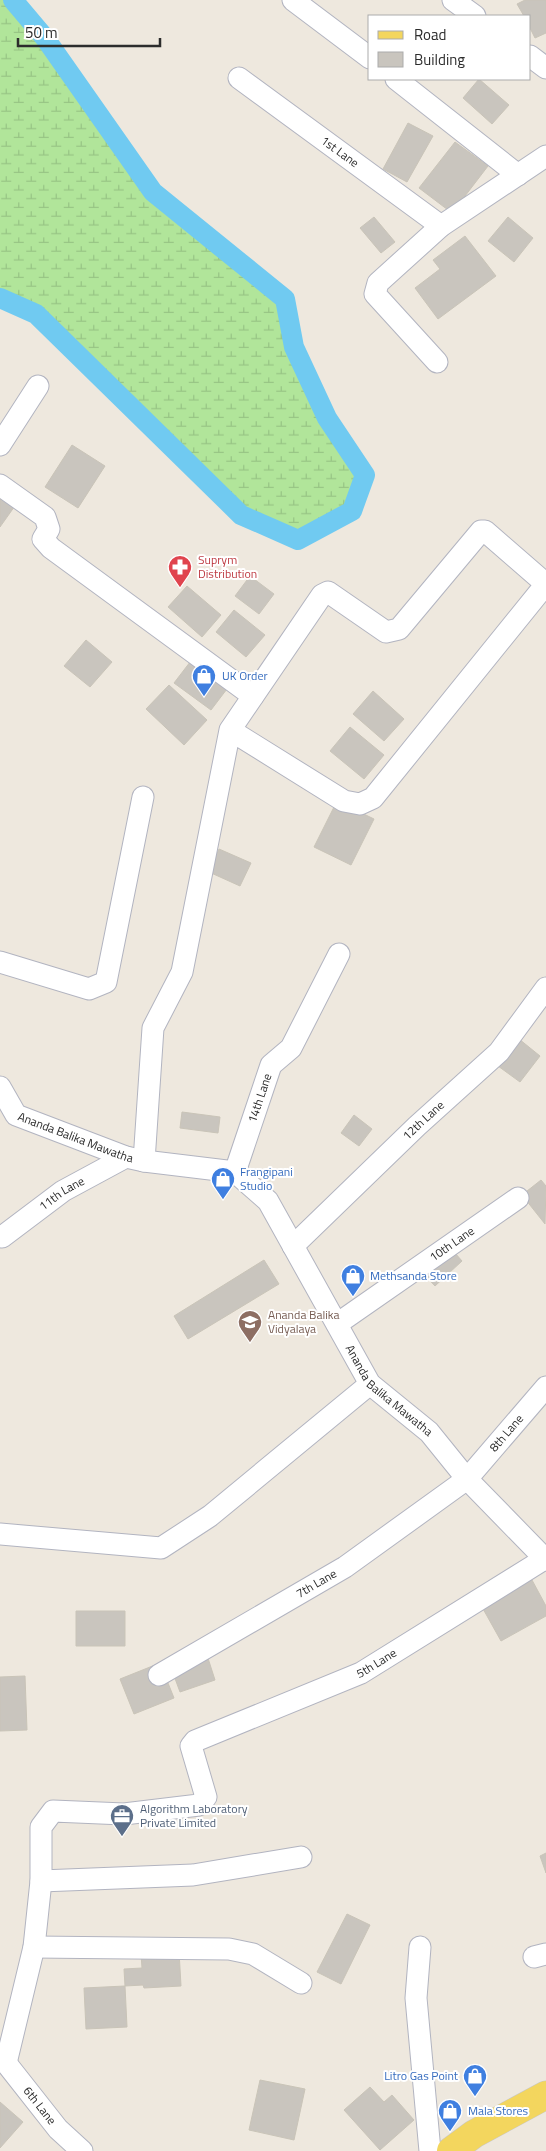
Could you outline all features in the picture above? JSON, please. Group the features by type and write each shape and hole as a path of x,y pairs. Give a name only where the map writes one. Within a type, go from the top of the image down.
{"main road":[{"path":"451,2151 474,2134 546,2094"}],"street":[{"path":"293,0 368,56"},
{"path":"453,0 474,15"},
{"path":"531,57 546,68"},
{"name":"1st Lane","path":"239,78 440,226"},
{"path":"397,80 518,175"},
{"path":"437,362 376,294 378,283 440,226 546,156"},
{"path":"0,445 38,386"},
{"path":"0,485 45,517 49,529 43,540 51,548 253,696"},
{"path":"135,1159 153,1028 182,972 230,730 322,596 328,592 386,632 394,632 399,629 481,531 485,531 546,584 373,798 360,804 344,801 230,730"},
{"path":"0,962 89,989 106,982 143,797"},
{"name":"14th Lane","path":"235,1172 271,1065 291,1048 338,954"},
{"name":"12th Lane","path":"293,1246 418,1126 499,1052 546,988"},
{"name":"Ananda Balika Mawatha","path":"0,1087 8,1118 135,1159 235,1172 268,1201 370,1384 429,1432 467,1479 546,1559"},
{"name":"11th Lane","path":"2,1237 63,1191 135,1159"},
{"name":"10th Lane","path":"336,1324 518,1198"},
{"path":"0,1534 160,1548 210,1516 370,1384"},
{"name":"8th Lane","path":"467,1479 546,1387"},
{"name":"7th Lane","path":"159,1675 345,1567 467,1479"},
{"name":"5th Lane","path":"41,1881 41,1827 53,1812 124,1814 199,1805 206,1797 191,1746 195,1741 361,1673 546,1559"},
{"path":"3,2061 34,1947 41,1881 193,1875 301,1857"},
{"path":"34,1947 229,1949 253,1954 301,1983"},
{"path":"420,1947 416,1998 430,2151"},
{"name":"6th Lane","path":"3,2061 58,2129 82,2151"}],"green space":[{"path":"0,0 13,0 45,38 153,192 285,299 294,347 327,418 365,475 352,511 298,540 241,515 36,314 0,298"}],"building":[{"path":"525,0 546,0 546,33 535,38 531,30 531,15 523,15 517,4"},
{"path":"480,80 509,105 492,124 463,98"},
{"path":"408,123 433,136 407,182 383,169"},
{"path":"455,142 488,166 452,213 419,188"},
{"path":"374,217 395,242 381,253 360,228"},
{"path":"508,217 533,238 514,262 488,241"},
{"path":"465,236 496,276 438,319 415,288 440,269 433,260"},
{"path":"72,445 105,466 78,508 45,487"},
{"path":"0,491 17,503 0,527"},
{"path":"250,576 274,594 259,614 235,596"},
{"path":"187,586 221,615 202,637 168,607"},
{"path":"234,610 265,635 246,657 216,632"},
{"path":"86,640 112,662 90,687 64,666"},
{"path":"197,653 233,681 211,710 174,683"},
{"path":"169,685 207,720 184,745 146,709"},
{"path":"373,691 404,719 384,741 353,714"},
{"path":"350,727 384,755 364,779 330,751"},
{"path":"337,801 374,819 351,865 314,847"},
{"path":"219,849 251,863 240,886 209,872"},
{"path":"519,1039 540,1056 520,1082 498,1066"},
{"path":"182,1112 220,1117 218,1133 180,1128"},
{"path":"354,1115 372,1129 359,1146 341,1133"},
{"path":"541,1180 546,1186 545,1224 522,1195"},
{"path":"448,1245 462,1261 435,1286 420,1270"},
{"path":"264,1260 279,1284 188,1339 174,1316"},
{"path":"532,1580 546,1606 546,1616 501,1641 482,1607"},
{"path":"76,1611 125,1611 125,1646 76,1646"},
{"path":"206,1652 215,1680 180,1692 170,1665"},
{"path":"160,1663 174,1698 134,1714 120,1679"},
{"path":"25,1676 27,1730 0,1731 0,1677"},
{"path":"546,1853 546,1873 540,1856"},
{"path":"347,1914 370,1925 341,1984 317,1972"},
{"path":"179,1951 181,1986 144,1988 143,1985 125,1986 124,1969 142,1968 141,1954"},
{"path":"125,1986 127,2027 86,2029 84,1988"},
{"path":"260,2080 305,2089 294,2140 249,2130"},
{"path":"370,2087 384,2102 392,2095 414,2120 380,2150 344,2110"},
{"path":"0,2102 23,2122 0,2148"}],"waterway":[{"path":"0,298 36,314 241,515 298,540 352,511 365,475 327,418 294,347 285,299 153,192 45,38 13,0"}],"place":[{"name":"Suprym Distribution","path":"180,588"},
{"name":"UK Order","path":"204,697"},
{"name":"Frangipani Studio","path":"223,1200"},
{"name":"Methsanda Store","path":"353,1297"},
{"name":"Ananda Balika Vidyalaya","path":"250,1343"},
{"name":"Algorithm Laboratory Private Limited","path":"122,1837"},
{"name":"Litro Gas Point","path":"475,2097"},
{"name":"Mala Stores","path":"450,2132"}]}
